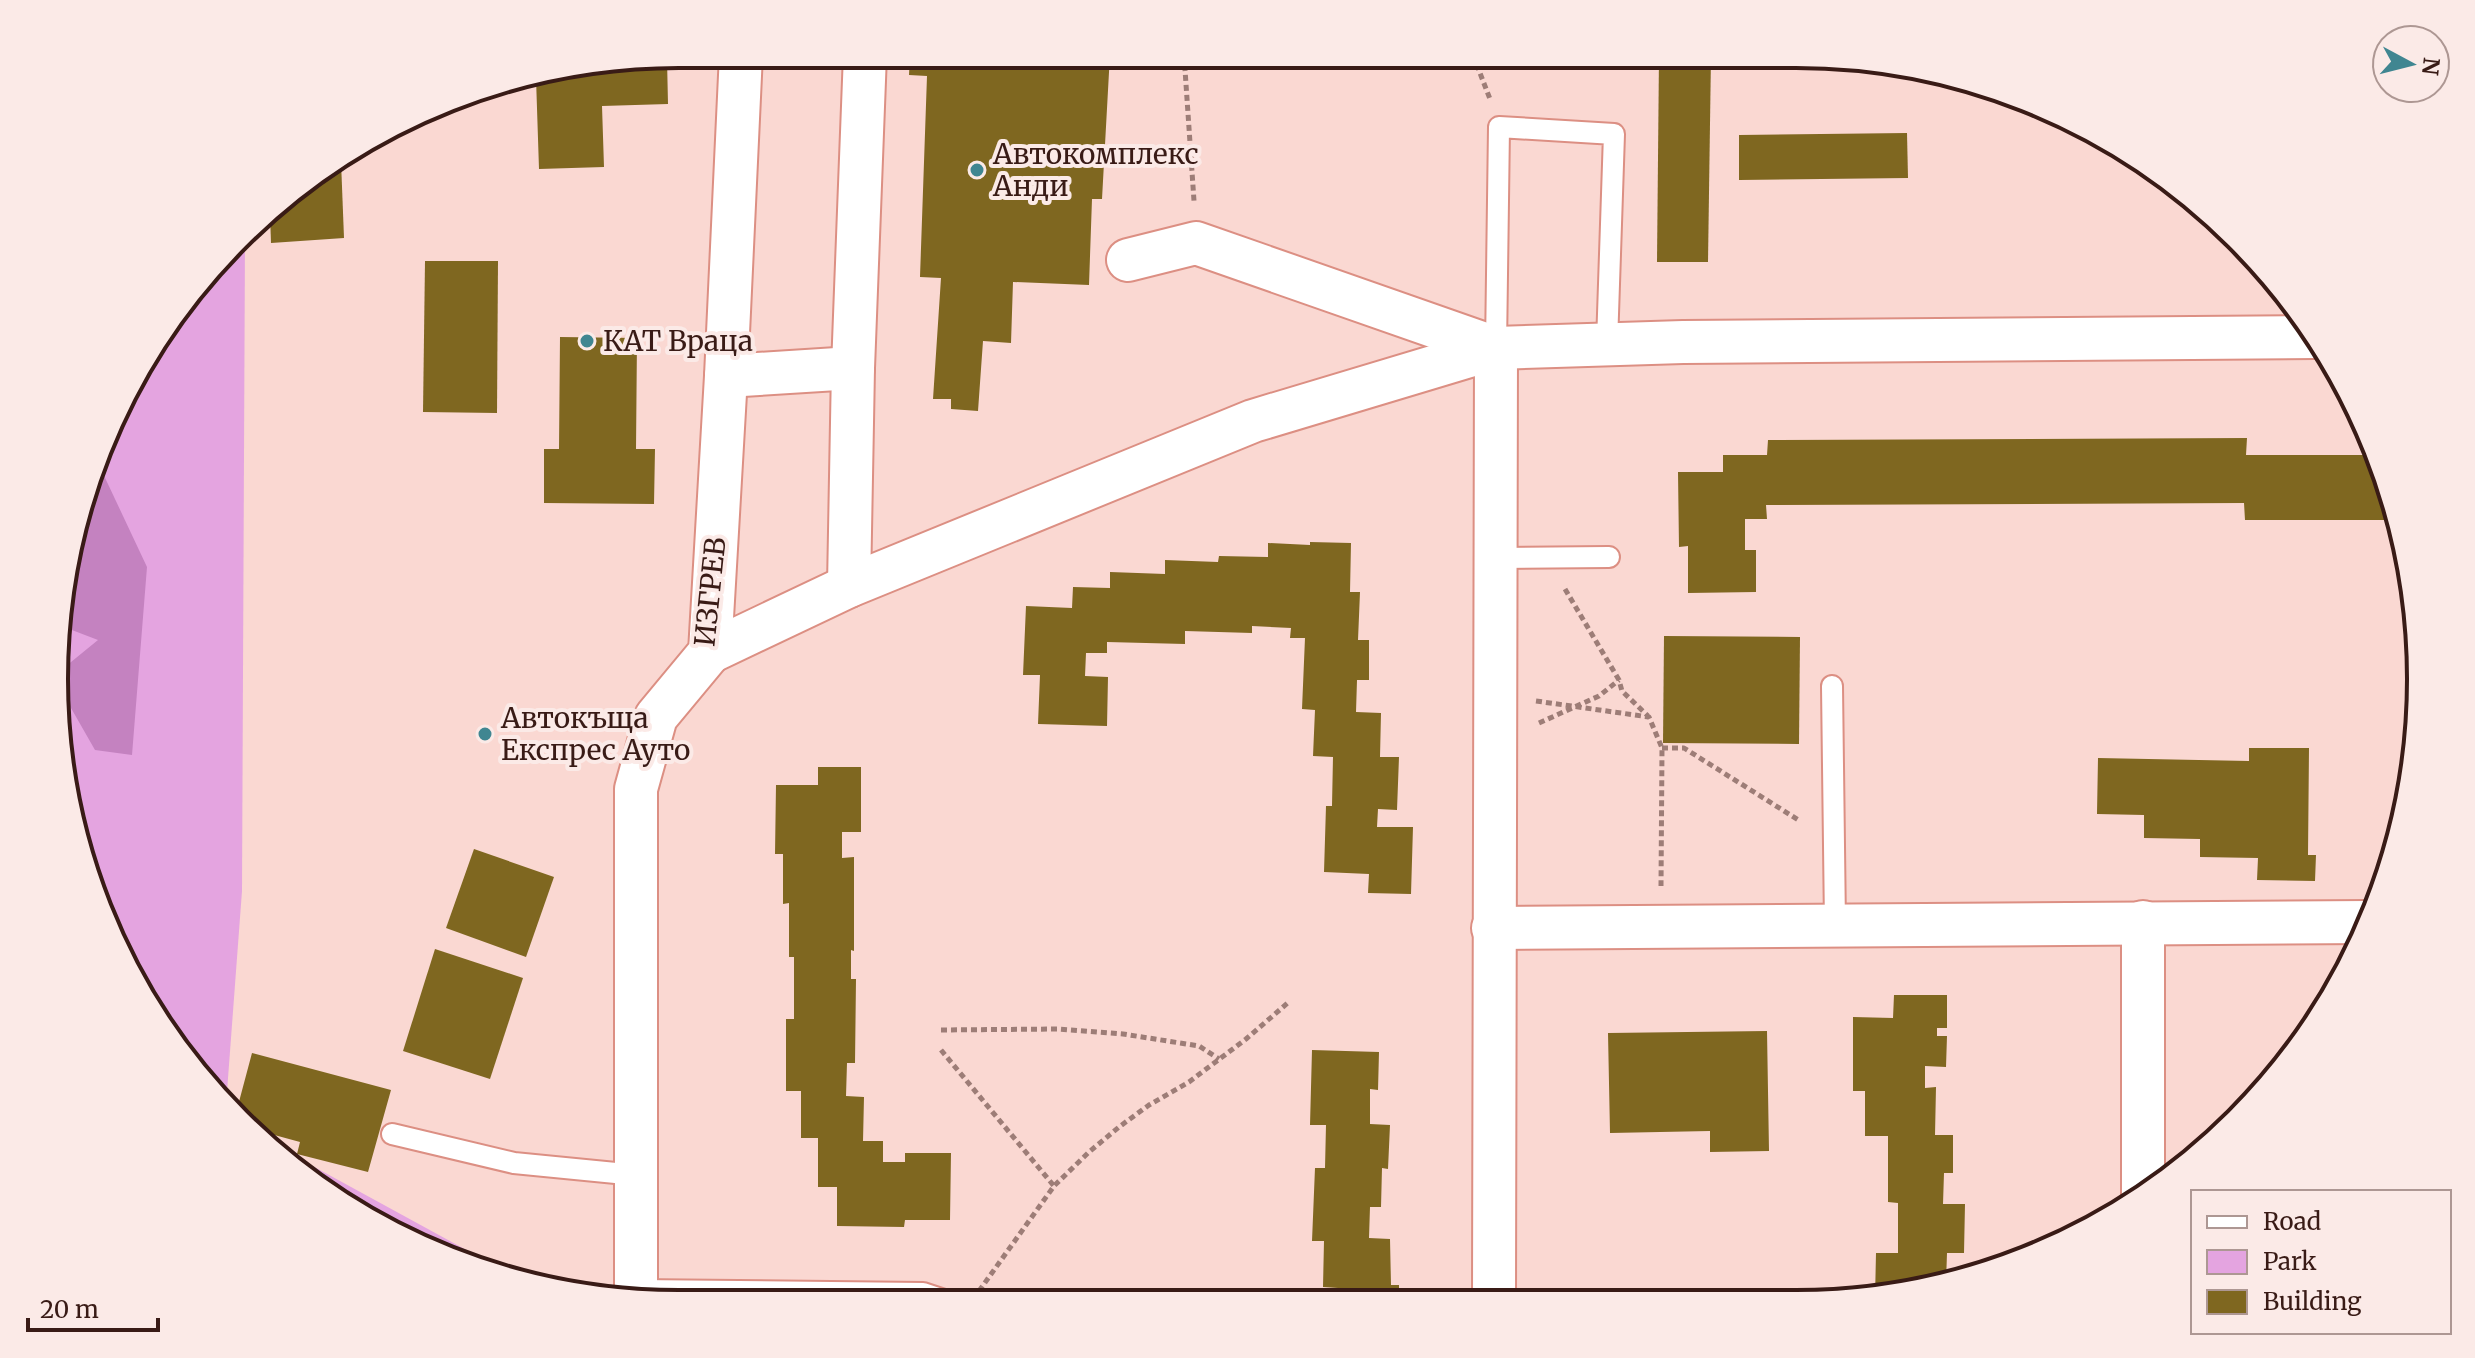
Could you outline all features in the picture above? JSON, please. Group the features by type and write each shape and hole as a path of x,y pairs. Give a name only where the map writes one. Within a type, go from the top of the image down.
{"street":[{"name":"ИЗГРЕВ","path":"636,1289 636,789 656,717 710,652 740,68"},
{"path":"849,586 853,368 864,68"},
{"path":"1128,260 1196,243 1496,348"},
{"path":"710,652 849,586 1253,421 1496,348 1607,344 2302,337"},
{"path":"1494,1290 1496,348"},
{"path":"726,376 853,368"},
{"path":"2143,922 2143,1181"},
{"path":"1493,928 2356,922"}],"lane":[{"path":"1496,348 1499,127 1614,134 1607,344"},
{"path":"1495,558 1609,557"},
{"path":"1832,686 1835,925"},
{"path":"392,1134 514,1163 636,1175"}],"path":[{"path":"1185,68 1196,243"},
{"path":"1478,68 1499,127"},
{"path":"1547,558 1619,680 1622,691 1649,717 1662,748 1661,927"},
{"path":"1494,738 1539,723 1599,696 1619,680"},
{"path":"1494,696 1649,717"},
{"path":"1662,748 1684,748 1833,841"},
{"path":"980,1290 1054,1186 1119,1127 1189,1082 1290,1001"},
{"path":"941,1030 1058,1029 1123,1034 1199,1046 1219,1059"},
{"path":"941,1050 1054,1186"}],"green space":[{"path":"245,249 242,891 227,1090 194,1051 150,984 131,949 100,875 73,759 68,679 73,599 80,560 100,483 115,445 150,373 171,340 194,307"},
{"path":"303,1161 476,1255 373,1208"}],"shaded area":[{"path":"103,474 147,567 132,755 95,750 69,704 68,664 98,640 70,629 80,560"}],"building":[{"path":"667,68 668,104 602,106 604,167 539,169 536,85 599,73"},
{"path":"909,68 1109,68 1102,199 1092,199 1089,285 1013,282 1011,343 983,341 978,411 951,409 951,399 933,399 941,278 920,277 927,76 909,75"},
{"path":"1659,68 1711,68 1708,262 1657,262"},
{"path":"1907,133 1908,178 1739,180 1739,135"},
{"path":"341,170 344,238 271,243 270,225"},
{"path":"425,261 498,261 497,413 423,412"},
{"path":"560,337 637,338 636,449 655,449 654,504 544,503 544,449 559,449"},
{"path":"2247,438 2246,455 2364,455 2386,520 2245,520 2244,503 1766,505 1767,519 1745,519 1745,550 1756,550 1756,592 1688,593 1688,546 1679,547 1678,472 1723,472 1723,455 1767,455 1768,440"},
{"path":"1310,542 1351,543 1350,592 1360,592 1358,640 1369,640 1369,680 1357,680 1356,712 1381,713 1380,757 1399,757 1397,810 1378,809 1377,827 1413,827 1411,894 1368,893 1369,874 1324,872 1326,806 1332,806 1333,757 1313,756 1315,710 1302,709 1305,638 1290,638 1291,628 1252,626 1252,633 1185,631 1185,644 1107,642 1107,653 1086,653 1085,676 1108,677 1107,726 1038,724 1040,675 1023,675 1026,606 1072,608 1073,587 1110,588 1110,572 1165,574 1165,560 1218,562 1219,556 1268,557 1268,543 1310,545"},
{"path":"1664,636 1800,637 1799,744 1663,743"},
{"path":"2249,748 2309,748 2308,855 2316,855 2315,881 2257,880 2258,858 2200,857 2200,839 2144,838 2144,815 2097,814 2098,758 2249,761"},
{"path":"818,767 861,767 861,832 842,832 842,858 854,857 851,979 856,979 855,1063 847,1063 846,1096 864,1097 863,1141 883,1141 883,1162 905,1162 905,1153 951,1153 950,1220 905,1220 904,1227 837,1226 837,1187 818,1187 818,1138 801,1138 801,1091 786,1091 786,1019 794,1019 794,957 789,957 789,903 783,904 783,854 775,854 776,785 818,785"},
{"path":"474,849 554,877 526,957 446,928"},
{"path":"435,949 523,978 490,1079 403,1051"},
{"path":"1894,995 1947,995 1947,1028 1937,1028 1937,1036 1947,1036 1946,1067 1925,1066 1925,1088 1936,1087 1935,1135 1953,1135 1953,1173 1944,1173 1943,1204 1965,1204 1964,1253 1947,1253 1946,1271 1875,1285 1876,1253 1898,1253 1898,1203 1888,1202 1888,1136 1865,1136 1865,1091 1853,1091 1853,1017 1893,1018"},
{"path":"1767,1031 1769,1151 1710,1152 1710,1131 1610,1133 1608,1033"},
{"path":"1312,1050 1379,1052 1378,1090 1370,1089 1370,1124 1390,1125 1388,1169 1382,1168 1381,1207 1370,1207 1369,1238 1390,1239 1391,1285 1399,1285 1399,1290 1338,1290 1323,1287 1324,1241 1312,1241 1315,1168 1325,1168 1326,1125 1310,1125"},
{"path":"252,1053 391,1090 368,1172 297,1154 300,1142 272,1134 239,1102"}],"place":[{"name":"Автокомплекс Анди","path":"977,170"},
{"name":"КАТ Враца","path":"587,341"},
{"name":"Автокъща Експрес Ауто","path":"485,734"}]}
